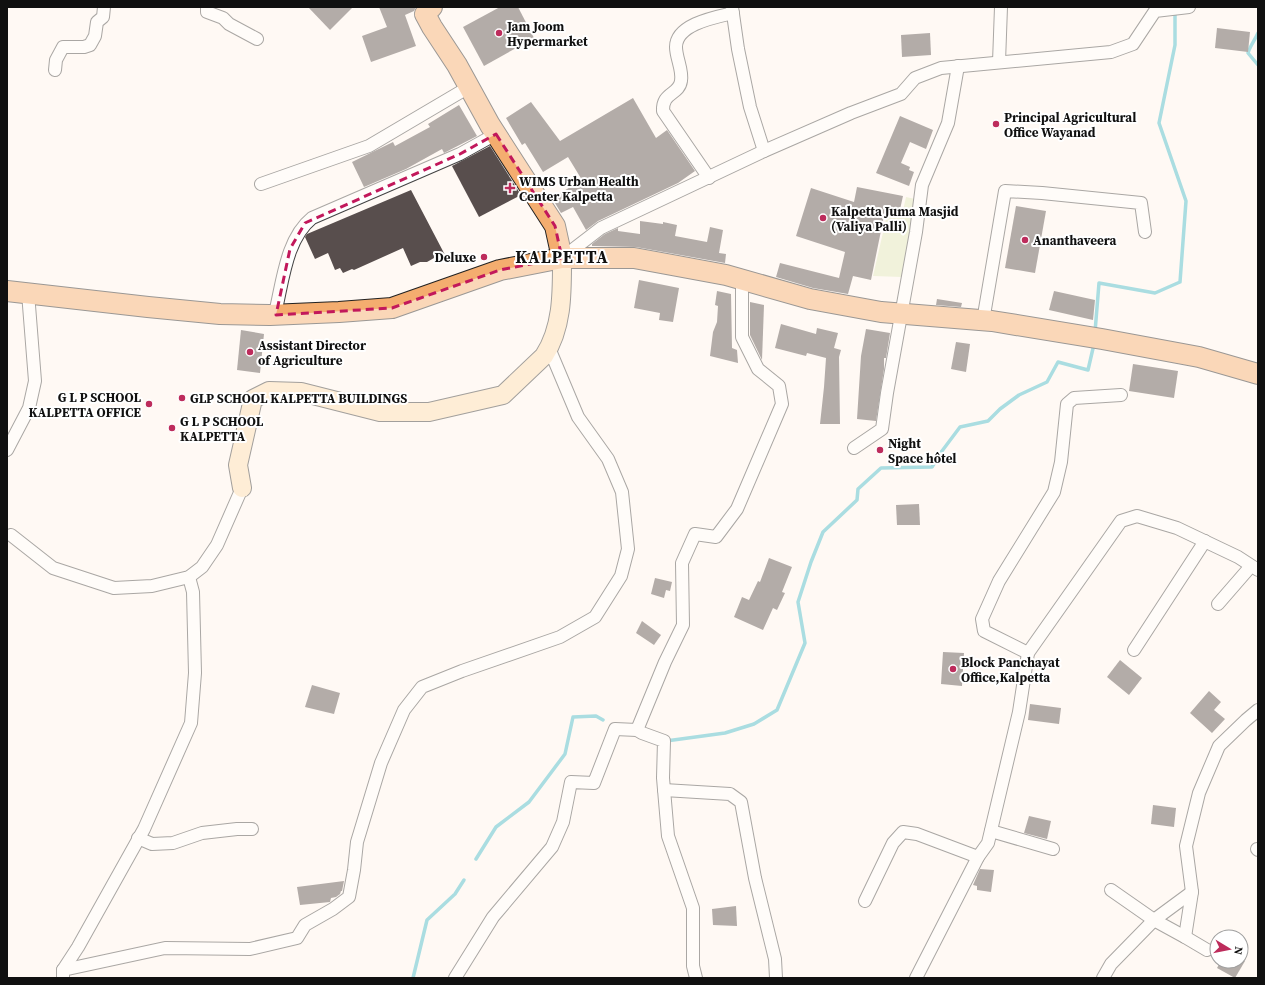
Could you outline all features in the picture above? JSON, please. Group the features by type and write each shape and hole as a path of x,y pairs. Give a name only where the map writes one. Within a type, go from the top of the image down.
{"main road":[{"path":"242,488 238,465 253,399 269,391 301,392 380,412 429,412 502,395 544,356 549,348 560,318 562,258 555,226 496,134 457,65 432,27 426,9"},
{"path":"7,291 148,308 213,313 276,315 392,308 500,270 562,258 634,258 726,275 810,299 881,312 983,321 1094,338 1199,357 1258,374"}],"street":[{"path":"55,70 56,60 63,47 84,47 90,45 95,36 97,22 103,17 104,7"},
{"path":"207,7 207,12 222,18 229,24 257,39"},
{"path":"999,62 1000,7"},
{"path":"562,258 601,228 764,151 851,113 901,94 914,78 941,68 1111,52 1133,44 1155,11 1186,7"},
{"path":"709,178 663,111 663,104 668,96 679,88 681,80 676,47 678,38 688,28 707,19 733,10 738,49 750,107 764,151"},
{"path":"854,448 882,429 916,232 922,185 948,123 958,66"},
{"path":"261,184 369,146 470,87"},
{"path":"276,315 276,309 290,249 305,223 312,218 460,154 496,134"},
{"path":"983,321 1005,191 1056,194 1141,203 1145,232"},
{"path":"637,730 665,662 683,625 682,563 695,534 716,537 738,509 782,404 779,386 758,370 742,337 742,279"},
{"path":"7,450 29,408 35,381 28,293"},
{"path":"63,974 165,948 250,949 296,938 306,925 349,897 354,870 356,842 381,763 404,710 422,687 462,671 560,637 595,616 621,576 628,549 625,509 622,492 608,459 578,417 549,348"},
{"path":"1028,654 984,631 982,619 999,580 1054,492 1061,462 1067,404 1074,398 1121,395"},
{"path":"8,533 53,568 114,588 152,586 189,577 202,567 217,544 242,488"},
{"path":"916,978 978,857 988,843 1019,712 1028,654 1121,521 1137,516 1177,528 1238,557 1255,568 1218,604"},
{"path":"1134,650 1205,541"},
{"path":"63,974 144,829 191,723 195,673 193,592 189,577"},
{"path":"1185,936 1192,892 1186,846 1199,793 1220,746 1258,710"},
{"path":"455,978 493,917 552,847 563,822 571,782 594,783 615,729 637,730 664,741 663,778 668,836 693,908 693,966 696,978"},
{"path":"664,790 730,794 741,802 755,878 775,959 776,978"},
{"path":"138,838 152,844 173,843 202,834 237,829 252,829"},
{"path":"991,831 1053,849"},
{"path":"865,901 893,843 903,832 918,834 978,857"},
{"path":"1111,890 1154,920 1185,936 1207,950"},
{"path":"1103,978 1111,964 1154,920 1192,892"}],"highlighted area":[{"path":"496,134 555,226 562,258 500,270 392,308 276,315 290,249 305,223 460,154"}],"green space":[{"path":"906,197 915,199 902,277 873,276 887,215 902,215"}],"building":[{"path":"308,7 353,7 330,30"},
{"path":"379,7 416,7 414,11 405,15 416,46 371,62 362,36 387,27"},
{"name":"Jam Joom Hypermarket","path":"500,7 518,7 534,38 484,66 463,27"},
{"path":"1217,28 1250,32 1248,52 1215,48"},
{"path":"930,33 931,55 902,57 901,35"},
{"path":"633,98 656,138 667,130 695,171 678,183 598,221 586,230 573,207 561,213 552,198 582,180 568,157 543,172 525,143 522,145 506,118 531,102 560,141"},
{"path":"459,105 477,136 444,153 442,149 406,169 364,187 352,162 393,142 395,146 430,127 428,124"},
{"path":"900,116 933,130 926,149 910,142 901,163 910,167 909,170 914,172 909,186 876,173"},
{"path":"490,146 521,195 479,217 452,166"},
{"path":"857,187 903,196 899,214 885,211 871,280 853,276 848,294 813,288 776,277 780,263 839,278 845,252 796,236 811,188 854,202"},
{"path":"411,190 445,255 411,266 403,248 354,270 352,269 343,273 340,268 335,270 328,253 315,259 305,237 307,234"},
{"name":"Ananthaveera","path":"1016,206 1046,211 1035,273 1005,268"},
{"path":"640,221 663,224 663,222 677,225 675,236 707,242 710,227 723,230 719,253 726,254 725,263 636,247 592,246 592,244 605,234 618,228 618,231 640,234"},
{"path":"639,280 679,288 673,322 659,320 660,313 634,308"},
{"path":"717,291 731,294 732,348 737,350 738,363 710,356 713,332 717,322 718,306 715,305"},
{"path":"1054,291 1095,300 1093,320 1049,310"},
{"path":"937,299 962,303 961,307 936,305"},
{"path":"750,302 764,305 762,360 750,335"},
{"path":"781,324 816,334 817,328 838,333 834,348 841,350 839,357 840,424 820,424 826,358 807,353 806,356 775,348"},
{"path":"866,329 890,333 886,358 884,358 884,369 876,421 857,419 861,356"},
{"name":"Assistant Director of Agriculture","path":"241,330 264,334 260,373 237,370"},
{"path":"956,342 970,344 966,372 951,369"},
{"path":"1133,364 1178,371 1174,398 1129,391"},
{"path":"919,504 920,525 897,525 896,505"},
{"path":"769,558 792,567 782,592 785,593 777,610 773,608 763,630 734,617 742,597 749,600 758,581 760,582"},
{"path":"655,578 672,582 670,591 666,590 664,598 651,594"},
{"path":"642,621 661,635 654,645 636,633"},
{"name":"Block Panchayat Office,Kalpetta","path":"943,652 964,653 962,686 941,684"},
{"path":"1120,660 1142,678 1129,695 1107,677"},
{"path":"312,685 340,693 334,714 305,707"},
{"path":"1209,691 1221,702 1214,710 1225,719 1212,733 1190,713"},
{"path":"1030,704 1061,708 1059,724 1028,720"},
{"path":"1153,805 1176,808 1174,827 1151,824"},
{"path":"1029,816 1051,821 1047,839 1024,833"},
{"path":"980,869 994,870 991,892 977,890 977,886 973,885"},
{"path":"344,881 340,894 331,898 330,902 300,905 297,887"},
{"path":"736,906 737,926 713,925 712,909"},
{"path":"1219,969 1240,969 1235,978"}],"waterway":[{"path":"1095,332 1099,283 1155,293 1180,282 1186,201 1159,123 1175,45 1175,11"},
{"path":"1258,33 1248,53 1258,65"},
{"path":"666,741 725,733 754,724 777,710 805,643 798,602 811,562 823,532 857,500 858,489 881,468 932,467 960,427 988,421 1000,409 1019,395 1047,382 1058,362 1088,370 1094,344"},
{"path":"476,859 496,827 529,802 565,754 573,717 596,716 603,720"},
{"path":"413,978 427,920 455,894 464,880"}],"place":[{"name":"Jam Joom Hypermarket","path":"499,33"},
{"name":"Principal Agricultural Office Wayanad","path":"996,124"},
{"name":"WIMS Urban Health Center Kalpetta","path":"510,188"},
{"name":"Kalpetta Juma Masjid (Valiya Palli)","path":"823,218"},
{"name":"Ananthaveera","path":"1025,240"},
{"name":"Deluxe","path":"484,257"},
{"name":"Assistant Director of Agriculture","path":"250,352"},
{"name":"GLP SCHOOL KALPETTA BUILDINGS","path":"182,398"},
{"name":"G L P SCHOOL KALPETTA OFFICE","path":"149,404"},
{"name":"G L P SCHOOL KALPETTA","path":"172,428"},
{"name":"Night Space hôtel","path":"880,450"},
{"name":"Block Panchayat Office,Kalpetta","path":"953,669"}],"district":[{"name":"KALPETTA","path":"562,257"}]}
